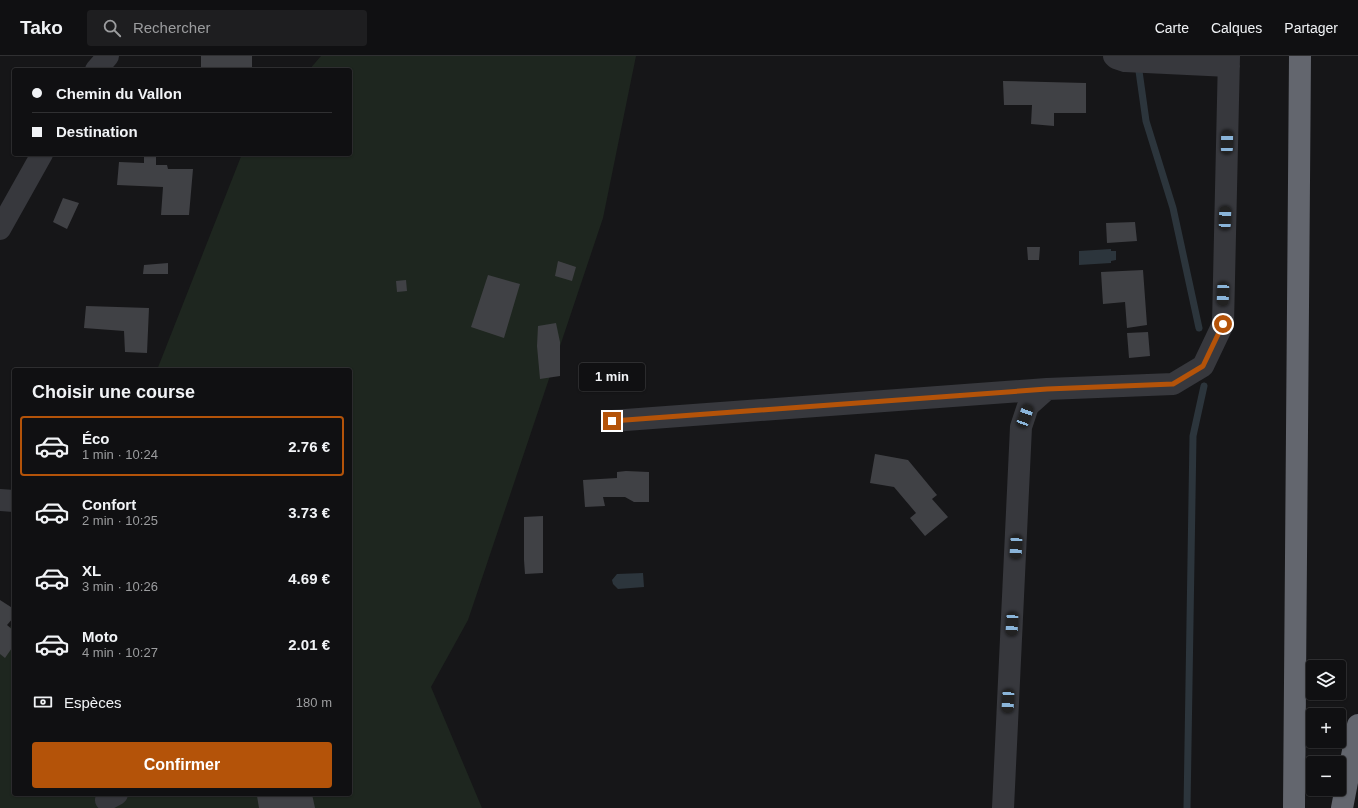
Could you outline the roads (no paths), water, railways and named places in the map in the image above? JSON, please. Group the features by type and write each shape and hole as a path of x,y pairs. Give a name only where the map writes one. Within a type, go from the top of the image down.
{"highway":[{"path":"1294,808 1300,56"},
{"path":"1342,808 1358,725"}],"street":[{"path":"98,68 108,56"},
{"path":"612,421 1047,389 1173,384 1203,366 1223,324 1229,61 1152,62 1119,59"},
{"path":"0,229 41,156"},
{"path":"1003,808 1021,426 1028,406 1047,389"},
{"path":"0,500 12,501"}],"waterway":[{"path":"1138,64 1146,121 1173,208 1199,328"},
{"path":"1187,808 1193,436 1204,386"}]}
